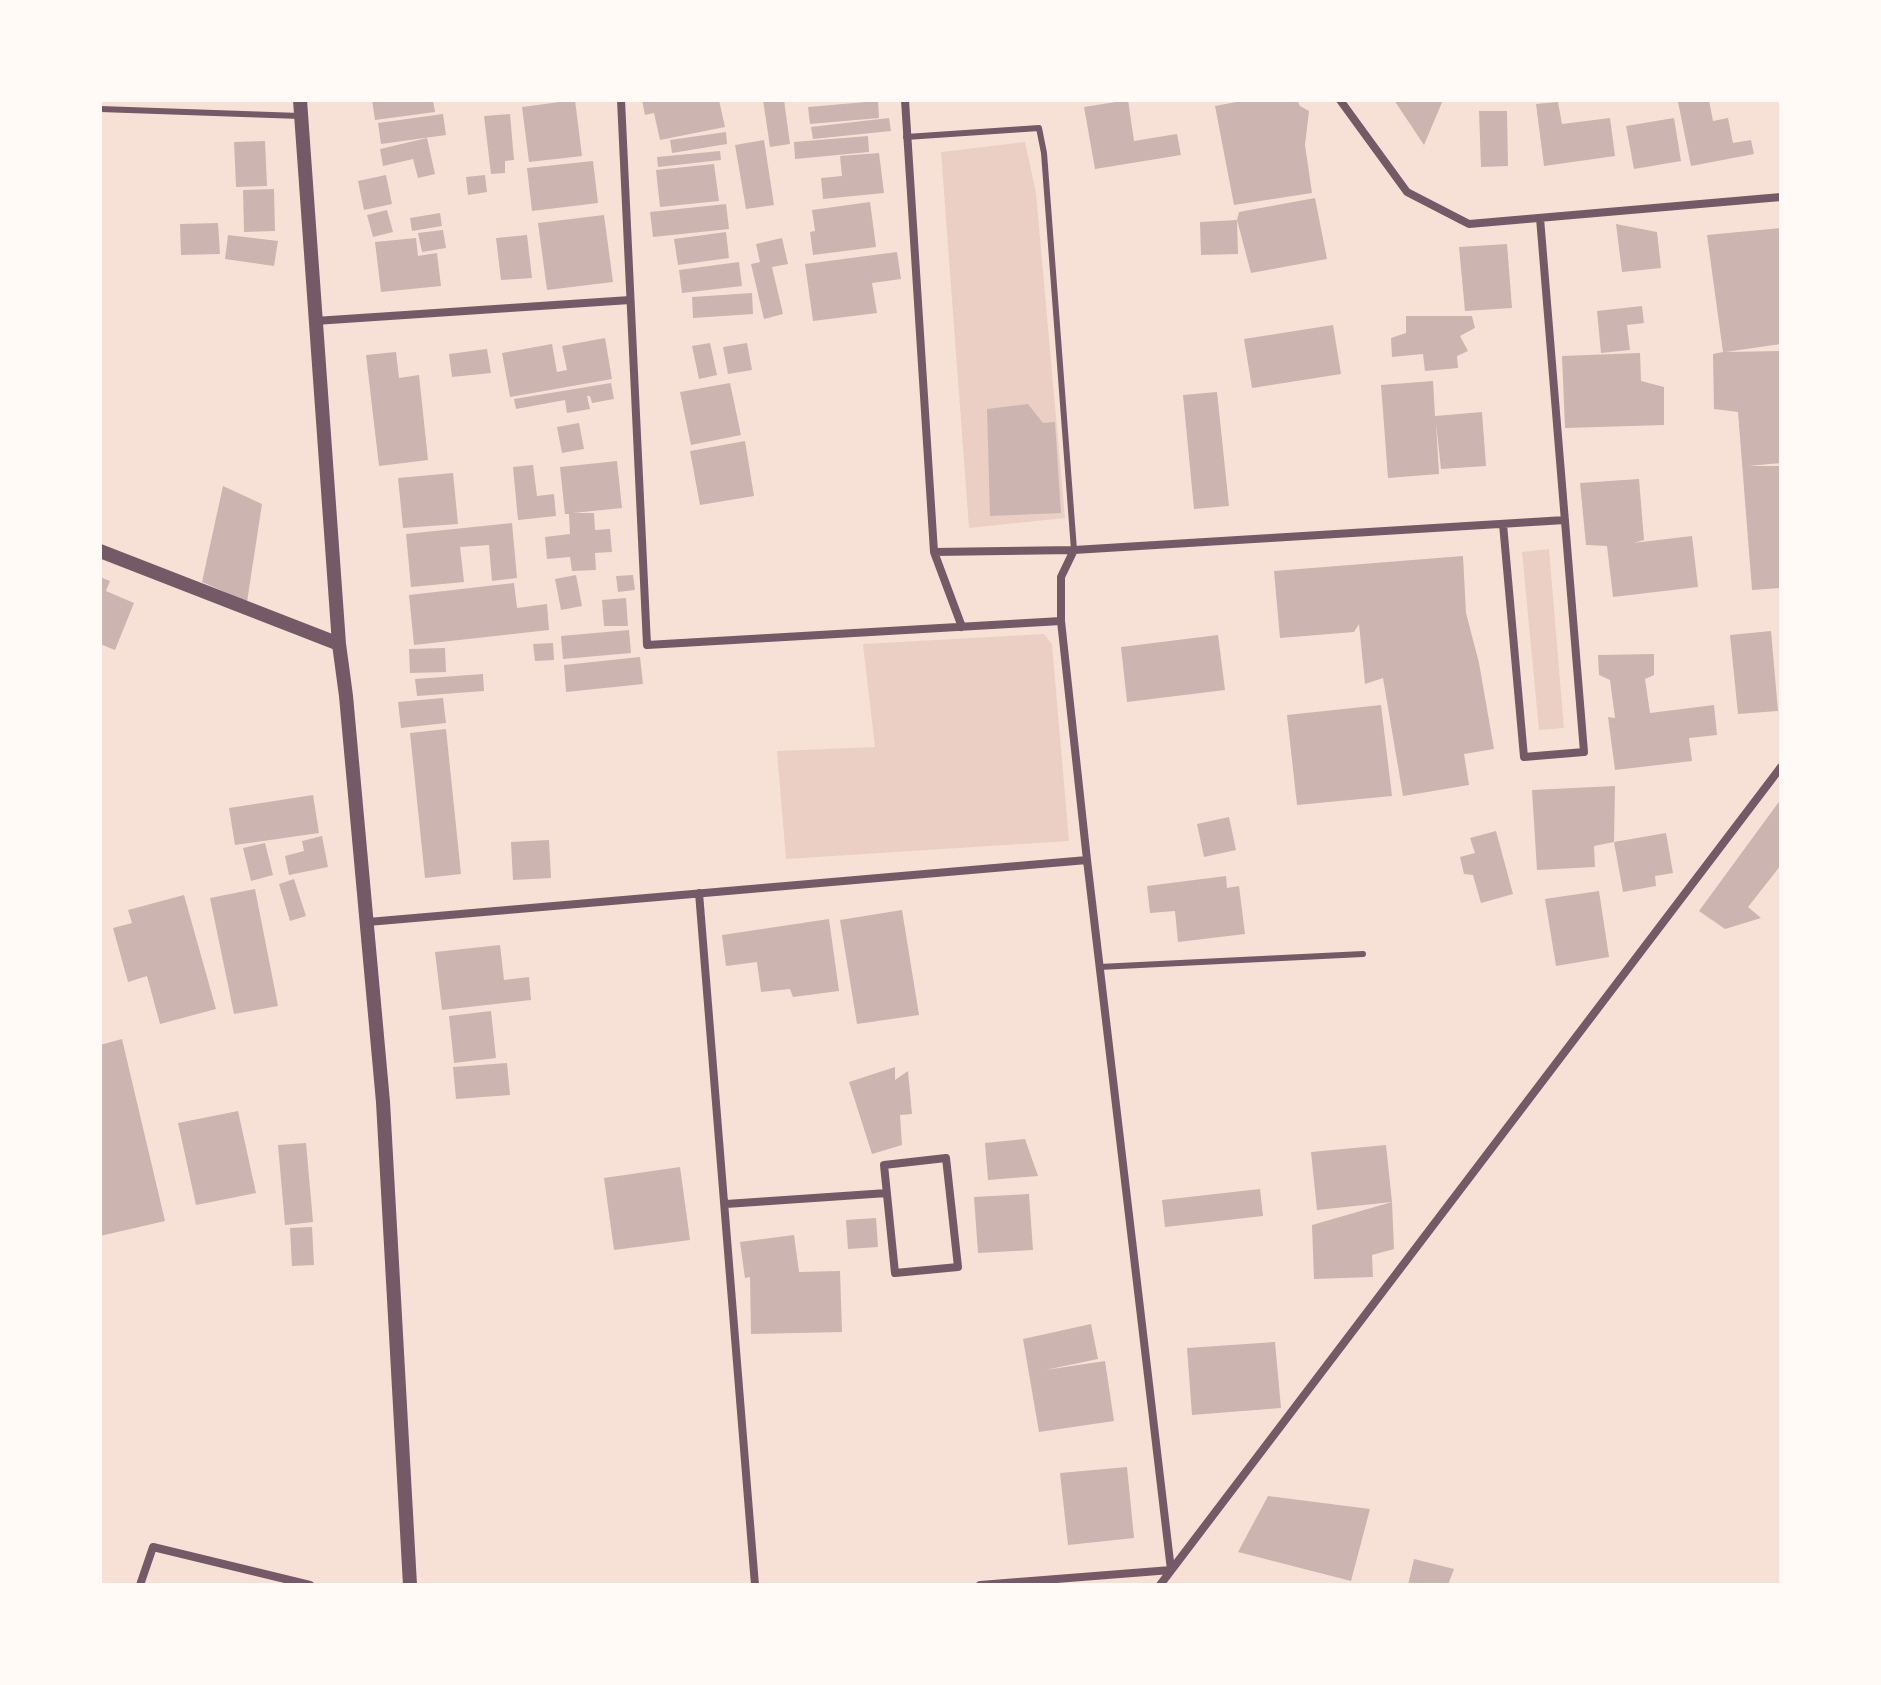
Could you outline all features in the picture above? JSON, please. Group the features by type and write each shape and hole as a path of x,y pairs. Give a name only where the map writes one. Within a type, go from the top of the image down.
{"street":[{"path":"300,100 339,644 383,1102 410,1585"},
{"path":"621,100 647,645 1061,621"},
{"path":"905,100 934,552 962,627"},
{"path":"1340,100 1407,192 1469,224 1781,197"},
{"path":"1503,524 1524,757 1584,752 1540,218"},
{"path":"315,321 630,300"},
{"path":"934,552 1074,550 1565,520"},
{"path":"1074,550 1061,577 1061,621 1171,1570"},
{"path":"100,551 339,644"},
{"path":"1160,1585 1781,767"},
{"path":"368,922 1087,860"},
{"path":"699,893 755,1585"},
{"path":"946,1158 958,1267 895,1273 887,1193 884,1165 946,1158"},
{"path":"726,1204 887,1193"},
{"path":"140,1585 153,1547 310,1585"},
{"path":"980,1585 1171,1570"}],"lane":[{"path":"100,109 302,116"},
{"path":"906,137 1039,128 1044,153 1074,550"},
{"path":"1099,967 1363,954"}],"shaded area":[{"path":"1025,142 1036,193 1065,518 969,528 941,152"},
{"path":"1549,549 1564,728 1539,730 1522,552"},
{"path":"1044,634 1052,644 1069,841 786,859 777,751 875,747 863,644"}],"building":[{"path":"372,100 433,100 435,112 375,120"},
{"path":"575,100 582,156 529,162 522,107"},
{"path":"642,100 719,100 725,127 660,140 654,113 645,115"},
{"path":"763,100 784,100 790,144 770,147"},
{"path":"1128,100 1134,141 1177,134 1181,155 1095,169 1084,107"},
{"path":"1247,100 1297,100 1309,111 1305,145 1312,193 1234,205 1215,106"},
{"path":"1394,100 1443,100 1424,145"},
{"path":"1709,100 1713,121 1728,118 1733,143 1751,140 1754,154 1691,166 1678,102"},
{"path":"878,101 879,118 810,124 808,107"},
{"path":"1558,102 1562,124 1610,118 1615,156 1544,166 1536,104"},
{"path":"1479,111 1507,111 1508,166 1481,167"},
{"path":"443,114 446,135 381,144 378,123"},
{"path":"510,114 514,160 505,161 505,173 491,174 484,116"},
{"path":"889,118 891,131 813,139 811,127"},
{"path":"1674,118 1681,161 1634,169 1626,126"},
{"path":"726,132 727,144 672,153 670,140"},
{"path":"868,136 869,152 795,159 794,142"},
{"path":"427,138 435,174 418,178 413,159 383,166 380,149"},
{"path":"764,140 774,205 746,209 735,145"},
{"path":"265,141 267,186 236,187 234,142"},
{"path":"720,151 721,160 658,167 657,157"},
{"path":"879,153 884,193 823,199 821,178 842,176 840,156"},
{"path":"593,161 598,203 532,211 527,168"},
{"path":"714,164 719,201 660,207 656,170"},
{"path":"386,175 392,204 364,210 358,181"},
{"path":"485,175 487,192 468,195 466,177"},
{"path":"274,189 275,231 244,232 243,190"},
{"path":"1315,198 1327,259 1251,273 1237,220 1239,212"},
{"path":"870,202 876,247 813,255 810,232 815,231 812,210"},
{"path":"726,204 729,229 653,237 650,212"},
{"path":"387,210 393,232 373,237 367,215"},
{"path":"440,213 442,226 412,231 410,218"},
{"path":"604,215 613,282 547,290 538,223"},
{"path":"1237,220 1238,254 1201,255 1200,222"},
{"path":"218,223 220,254 181,255 180,224"},
{"path":"1616,224 1657,232 1661,268 1622,272"},
{"path":"1781,228 1781,344 1725,352 1781,351 1781,463 1749,466 1781,466 1781,588 1752,590 1738,412 1714,409 1713,354 1723,352 1707,235"},
{"path":"443,230 446,248 422,252 418,233"},
{"path":"726,232 729,258 678,265 674,239"},
{"path":"228,235 278,241 274,266 225,259"},
{"path":"527,235 532,278 501,280 496,238"},
{"path":"416,238 418,256 437,253 441,286 381,292 375,242"},
{"path":"782,238 788,264 772,267 783,314 764,319 751,264 760,262 756,244"},
{"path":"1507,244 1512,308 1465,311 1459,247"},
{"path":"897,252 901,279 872,283 877,313 813,321 805,264"},
{"path":"739,262 742,286 682,293 679,270"},
{"path":"752,293 753,314 693,318 692,297"},
{"path":"1642,306 1644,323 1627,325 1630,350 1601,353 1597,311"},
{"path":"1406,316 1472,316 1475,328 1460,336 1468,351 1457,356 1458,368 1425,371 1423,354 1392,357 1391,338 1406,333"},
{"path":"1333,325 1341,374 1252,388 1244,339"},
{"path":"605,338 612,379 510,397 502,353 552,344 557,372 567,370 562,346"},
{"path":"710,343 717,375 699,379 692,346"},
{"path":"747,343 752,370 728,374 723,347"},
{"path":"487,349 491,373 452,377 449,354"},
{"path":"396,352 399,378 419,375 428,460 379,466 366,355"},
{"path":"1640,353 1641,381 1664,387 1664,425 1565,428 1562,356"},
{"path":"1433,381 1435,416 1482,412 1486,466 1441,469 1436,423 1439,474 1388,478 1381,385"},
{"path":"611,383 614,399 592,403 590,396 587,396 590,409 567,413 565,400 516,409 514,399"},
{"path":"730,383 741,435 691,445 680,392"},
{"path":"1217,392 1229,506 1194,509 1183,395"},
{"path":"1028,404 1043,423 1055,422 1061,513 990,516 987,409"},
{"path":"579,423 584,449 562,453 557,427"},
{"path":"745,441 754,496 700,505 690,451"},
{"path":"617,461 622,508 573,513 594,513 595,530 610,529 612,552 595,553 596,570 572,571 570,557 547,559 545,537 570,534 560,467"},
{"path":"533,465 537,496 554,494 556,516 518,520 513,467"},
{"path":"453,473 458,524 403,528 398,478"},
{"path":"1639,479 1644,540 1633,543 1692,536 1698,587 1613,597 1607,546 1586,545 1580,483"},
{"path":"223,486 262,504 247,602 202,582"},
{"path":"512,523 517,578 492,581 489,545 460,547 464,582 411,587 406,534"},
{"path":"1463,556 1466,613 1479,663 1494,749 1464,754 1469,785 1403,796 1383,678 1365,684 1359,624 1354,632 1280,638 1274,571"},
{"path":"576,575 582,606 561,610 555,579"},
{"path":"633,575 635,590 618,592 616,576"},
{"path":"100,577 110,581 106,591 134,603 115,650 100,644"},
{"path":"514,583 517,608 547,604 549,630 414,645 409,595"},
{"path":"626,598 628,626 604,626 602,600"},
{"path":"629,630 631,653 563,659 561,636"},
{"path":"1771,631 1778,711 1738,714 1730,635"},
{"path":"1218,635 1225,690 1127,702 1121,647"},
{"path":"553,643 554,660 535,661 533,644"},
{"path":"445,648 446,672 410,673 409,649"},
{"path":"1654,654 1654,675 1645,679 1650,713 1714,705 1717,735 1689,738 1692,761 1615,770 1608,717 1615,718 1610,680 1599,675 1598,655"},
{"path":"640,657 643,684 566,692 564,665"},
{"path":"483,674 484,691 417,696 415,679"},
{"path":"443,698 446,723 401,728 398,702"},
{"path":"1381,705 1392,796 1297,805 1287,715"},
{"path":"446,729 461,874 425,878 410,733"},
{"path":"1615,786 1614,842 1594,846 1595,867 1537,870 1532,790"},
{"path":"313,795 319,833 235,845 229,808"},
{"path":"1781,799 1781,865 1748,907 1761,918 1725,929 1699,911"},
{"path":"1229,817 1236,850 1204,857 1197,824"},
{"path":"1496,831 1513,894 1481,903 1473,875 1464,874 1460,857 1475,853 1470,838"},
{"path":"1666,833 1673,873 1655,876 1656,886 1623,892 1614,842"},
{"path":"322,836 328,867 289,875 285,856 304,851 302,841"},
{"path":"549,840 551,878 513,880 511,842"},
{"path":"265,843 273,875 251,881 243,848"},
{"path":"1226,876 1227,888 1239,886 1245,934 1178,942 1175,911 1150,913 1147,886"},
{"path":"294,879 306,916 290,921 279,884"},
{"path":"255,889 278,1006 234,1014 210,898"},
{"path":"1599,891 1609,957 1556,966 1545,899"},
{"path":"184,895 216,1009 160,1024 147,976 128,982 113,928 132,923 128,910"},
{"path":"902,910 919,1015 857,1024 840,920"},
{"path":"829,919 839,991 793,997 790,989 761,992 757,962 726,966 722,935"},
{"path":"500,945 504,980 529,977 531,1000 442,1010 435,952"},
{"path":"491,1011 496,1058 454,1063 449,1016"},
{"path":"122,1039 165,1221 100,1236 100,1045"},
{"path":"507,1063 510,1095 456,1099 453,1067"},
{"path":"895,1067 895,1080 908,1071 912,1114 900,1115 902,1145 872,1154 849,1082"},
{"path":"238,1111 256,1193 196,1205 178,1123"},
{"path":"1025,1139 1038,1176 988,1180 985,1143"},
{"path":"306,1143 313,1222 285,1225 278,1145"},
{"path":"1386,1145 1392,1202 1317,1210 1311,1152"},
{"path":"680,1167 690,1240 614,1250 604,1178"},
{"path":"1260,1189 1263,1216 1165,1227 1162,1200"},
{"path":"1029,1194 1033,1250 978,1253 974,1197"},
{"path":"1392,1202 1394,1249 1372,1255 1373,1277 1314,1279 1312,1225"},
{"path":"876,1218 878,1247 848,1249 846,1220"},
{"path":"312,1227 314,1265 292,1266 290,1228"},
{"path":"794,1235 799,1272 840,1271 842,1332 751,1334 750,1277 745,1278 740,1242"},
{"path":"1091,1324 1098,1359 1045,1370 1105,1361 1114,1421 1039,1432 1023,1339"},
{"path":"1275,1342 1281,1408 1192,1415 1187,1348"},
{"path":"1127,1467 1134,1538 1068,1545 1060,1473"},
{"path":"1268,1496 1370,1509 1351,1581 1238,1552"},
{"path":"1414,1559 1454,1569 1448,1585 1408,1585"}]}
